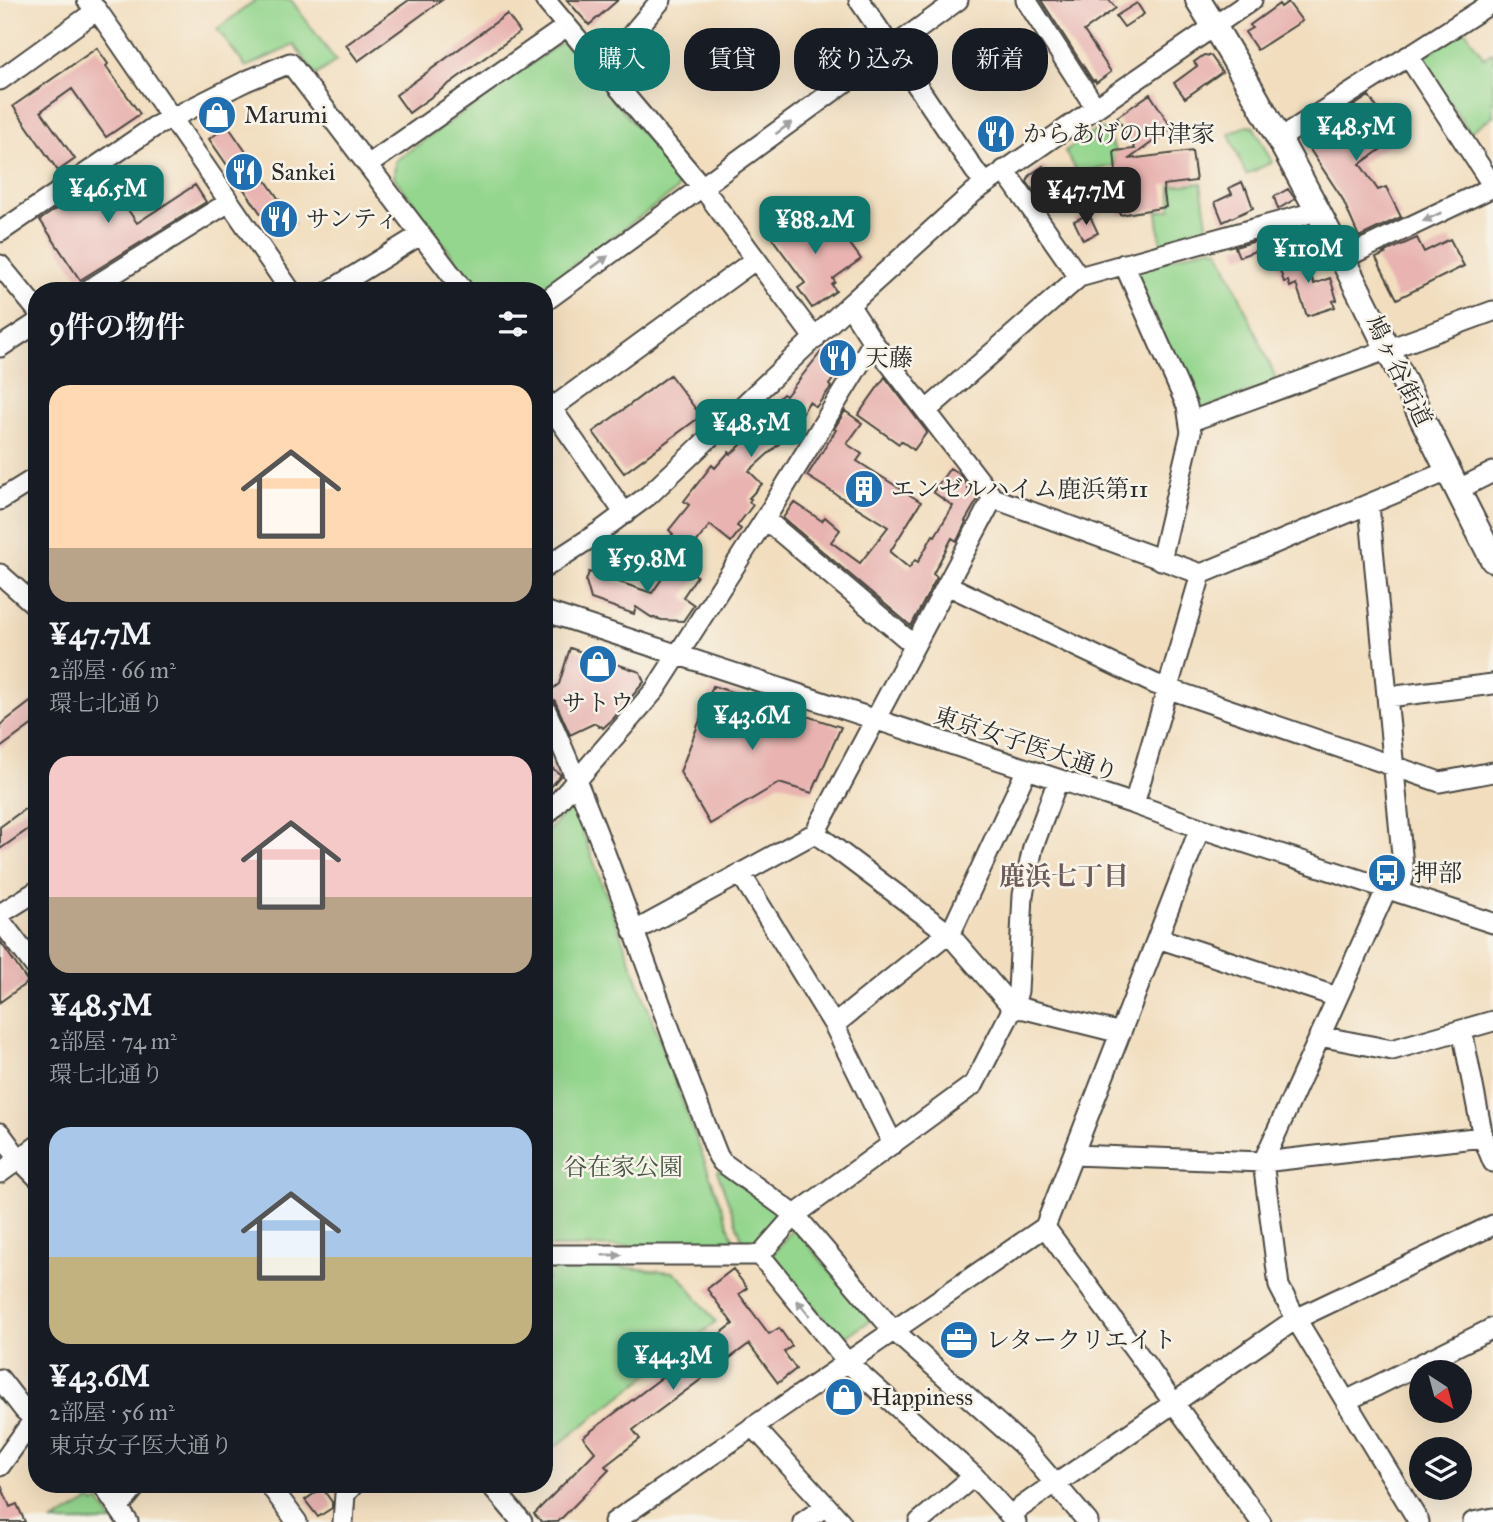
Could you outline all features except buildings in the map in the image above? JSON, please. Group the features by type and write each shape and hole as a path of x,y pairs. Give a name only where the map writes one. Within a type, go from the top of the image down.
{"main road":[{"name":"鳩ヶ谷街道","path":"1198,0 1215,25 1319,209 1493,560"}],"street":[{"path":"545,0 574,34"},
{"path":"637,28 661,0"},
{"path":"859,0 877,28"},
{"path":"920,28 958,0"},
{"path":"1026,0 1095,107"},
{"path":"553,562 649,495 958,205 1004,170 1252,0"},
{"path":"1279,139 1493,2"},
{"path":"0,80 92,4 284,282"},
{"path":"368,165 567,26"},
{"path":"1344,258 1493,186 1408,56"},
{"path":"0,232 171,117 290,63 457,282"},
{"path":"622,91 703,188 815,339"},
{"path":"553,296 835,91"},
{"path":"919,91 975,172 986,183"},
{"path":"1004,170 1079,277"},
{"path":"101,282 229,202"},
{"path":"926,411 1079,277 1319,209"},
{"path":"344,282 420,235"},
{"path":"553,400 756,259"},
{"path":"1124,264 1187,406 1191,421 1191,432 1161,560"},
{"path":"0,265 28,299"},
{"path":"849,305 873,342 993,498 1201,574 1370,505 1493,472"},
{"path":"1191,421 1493,311"},
{"path":"0,347 28,329"},
{"path":"553,808 655,690 765,519 873,342"},
{"path":"553,410 625,514"},
{"path":"0,500 28,483"},
{"path":"633,932 815,833 993,498"},
{"path":"1370,505 1404,876 1393,890 1337,998 1263,1162 1279,1286 1296,1319 1419,1522"},
{"path":"765,519 914,645"},
{"path":"0,574 28,599"},
{"path":"1135,804 1201,574"},
{"path":"947,585 1155,684 1440,782 1493,772"},
{"name":"東京女子医大通り","path":"553,614 1493,923"},
{"path":"1388,696 1493,684"},
{"path":"553,725 578,779 633,932 722,1162 795,1215 893,1330 1022,1445 1088,1522"},
{"path":"834,1026 954,926 1027,769"},
{"path":"553,1255 760,1255 795,1215 974,1084 1013,1008 1018,991 1023,895 1033,847 1058,780"},
{"path":"614,1522 1045,1227 1200,828"},
{"path":"815,833 948,933 1013,1008 1121,1033"},
{"path":"741,874 834,1026 893,1144"},
{"path":"0,914 28,897"},
{"path":"0,919 28,957"},
{"path":"1158,938 1337,998"},
{"path":"1319,1036 1392,1050 1493,1021"},
{"path":"1462,1030 1483,1137 1493,1162"},
{"path":"0,1133 28,1168"},
{"path":"1073,1155 1263,1162 1483,1137"},
{"path":"0,1173 28,1152"},
{"path":"760,1255 846,1361 974,1476 1013,1518 1055,1484 1296,1319 1493,1225"},
{"path":"1045,1227 1261,1522"},
{"path":"1346,1401 1493,1329"},
{"path":"0,1378 28,1409"},
{"path":"753,1426 841,1522"},
{"path":"0,1466 28,1429"},
{"path":"919,1522 974,1476"},
{"path":"108,1493 123,1515"},
{"path":"123,1515 134,1493"},
{"path":"276,1493 297,1522"},
{"path":"343,1522 346,1493"},
{"path":"498,1493 522,1522"},
{"path":"803,1522 826,1506"},
{"path":"1473,1522 1493,1518"}],"green space":[{"path":"256,0 291,0 336,61 316,75 294,45 246,67 217,29"},
{"path":"1465,30 1484,58 1493,52 1493,116 1470,132 1423,64 1426,55"},
{"path":"563,41 574,54 574,91 606,91 679,176 677,190 550,282 472,282 394,177 395,161"},
{"path":"1248,125 1253,126 1272,162 1246,175 1229,134"},
{"path":"1098,129 1104,130 1116,151 1114,166 1078,173 1065,151"},
{"path":"1201,183 1208,231 1161,245 1157,212 1171,209 1171,186"},
{"path":"1211,247 1219,250 1275,376 1272,384 1201,410 1193,407 1136,274 1139,267"},
{"name":"谷在家公園","path":"572,803 736,1246 553,1247 553,825"},
{"path":"720,1169 779,1211 781,1218 756,1248 745,1247 717,1171"},
{"path":"795,1229 871,1320 841,1340 772,1255"},
{"path":"607,1266 673,1272 683,1280 716,1322 553,1449 553,1267"},
{"path":"91,1500 94,1504 99,1501 113,1522 53,1522"}],"place":[{"name":"Marumi","path":"217,115"},
{"name":"からあげの中津家","path":"996,134"},
{"name":"Sankei","path":"244,172"},
{"name":"サンティ","path":"279,219"},
{"name":"天藤","path":"838,358"},
{"name":"エンゼルハイム鹿浜第11","path":"864,489"},
{"name":"サトウ","path":"598,664"},
{"name":"押部","path":"1387,873"},
{"name":"レタークリエイト","path":"959,1340"},
{"name":"Happiness","path":"844,1397"}],"district":[{"name":"鹿浜七丁目","path":"1064,876"}]}
